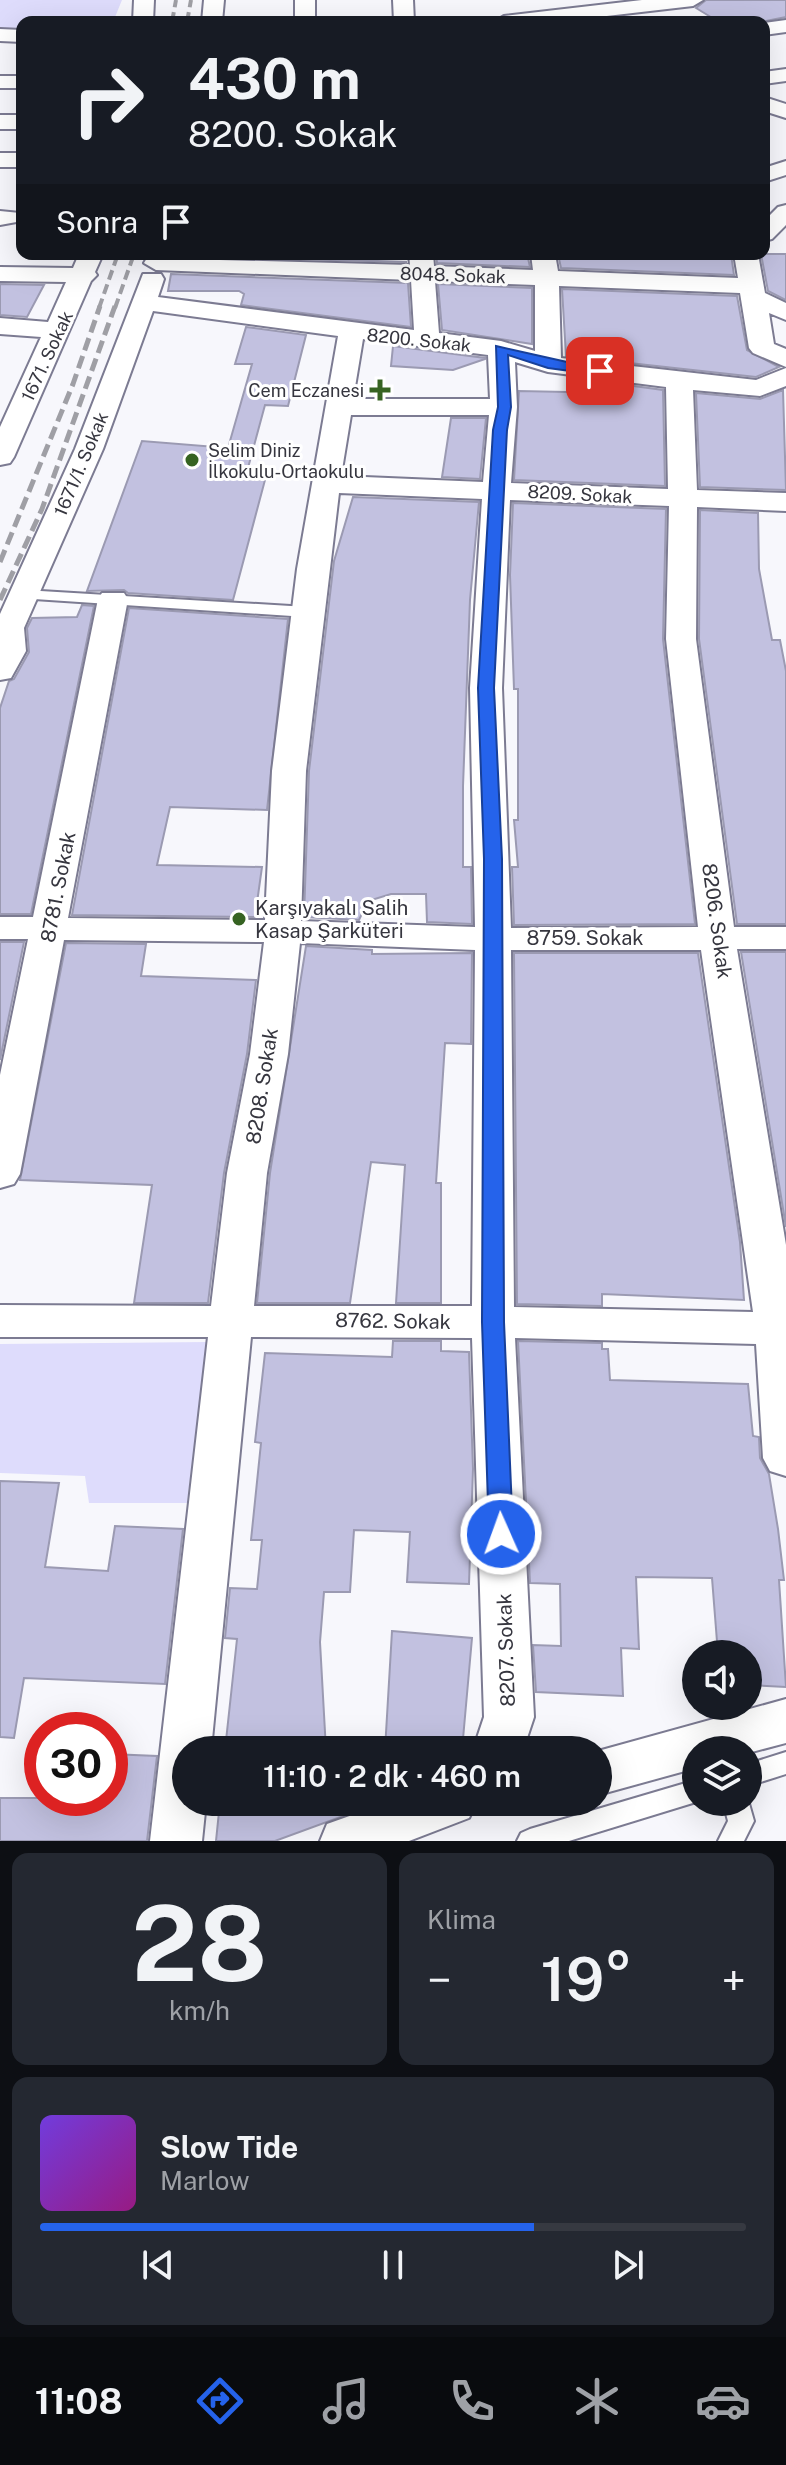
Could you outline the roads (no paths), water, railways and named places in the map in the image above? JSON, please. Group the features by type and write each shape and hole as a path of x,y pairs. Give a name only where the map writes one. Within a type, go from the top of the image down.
{"street":[{"path":"556,16 693,0"},
{"name":"1671/1. Sokak","path":"0,671 10,651 9,628 89,449 145,303 156,260"},
{"name":"8048. Sokak","path":"251,260 545,266 750,291"},
{"path":"747,260 762,348 786,359"},
{"path":"294,324 298,261"},
{"path":"422,264 427,340"},
{"path":"0,274 88,265"},
{"name":"1671. Sokak","path":"0,457 88,265"},
{"path":"545,266 548,364"},
{"path":"750,291 786,312"},
{"name":"8200. Sokak","path":"145,303 501,349 548,364 679,381 760,388 786,376"},
{"path":"0,326 59,331"},
{"name":"8208. Sokak","path":"176,1841 247,1173 269,1054 282,931 289,771 307,612 351,332"},
{"name":"8207. Sokak","path":"501,349 504,407 486,688 494,939 493,1322 509,1717 503,1736"},
{"name":"8206. Sokak","path":"679,381 683,499 681,639 717,938 782,1329 786,1458"},
{"path":"0,390 30,392"},
{"path":"339,407 504,407"},
{"name":"8209. Sokak","path":"327,484 786,502"},
{"name":"8781. Sokak","path":"0,1174 51,928 113,599"},
{"name":"8759. Sokak","path":"0,928 282,931 494,939 786,938"},
{"name":"8762. Sokak","path":"0,1321 231,1319 782,1329"},
{"path":"612,1769 786,1721"},
{"path":"346,1841 413,1816"}],"lane":[{"path":"24,595 307,612"},
{"path":"762,1771 786,1763"},
{"path":"530,1841 682,1795"},
{"path":"731,1841 741,1821 740,1816"}],"railway":[{"path":"173,16 176,0"},
{"path":"188,16 191,0"},
{"path":"99,308 116,260"},
{"path":"115,308 132,260"},
{"path":"0,562 73,384 100,306"},
{"path":"0,600 42,509 115,306"}],"place":[{"name":"Cem Eczanesi","path":"380,390"},
{"name":"Selim Diniz İlkokulu-Ortaokulu","path":"192,460"},
{"name":"Karşıyakalı Salih Kasap Şarküteri","path":"239,919"}]}
